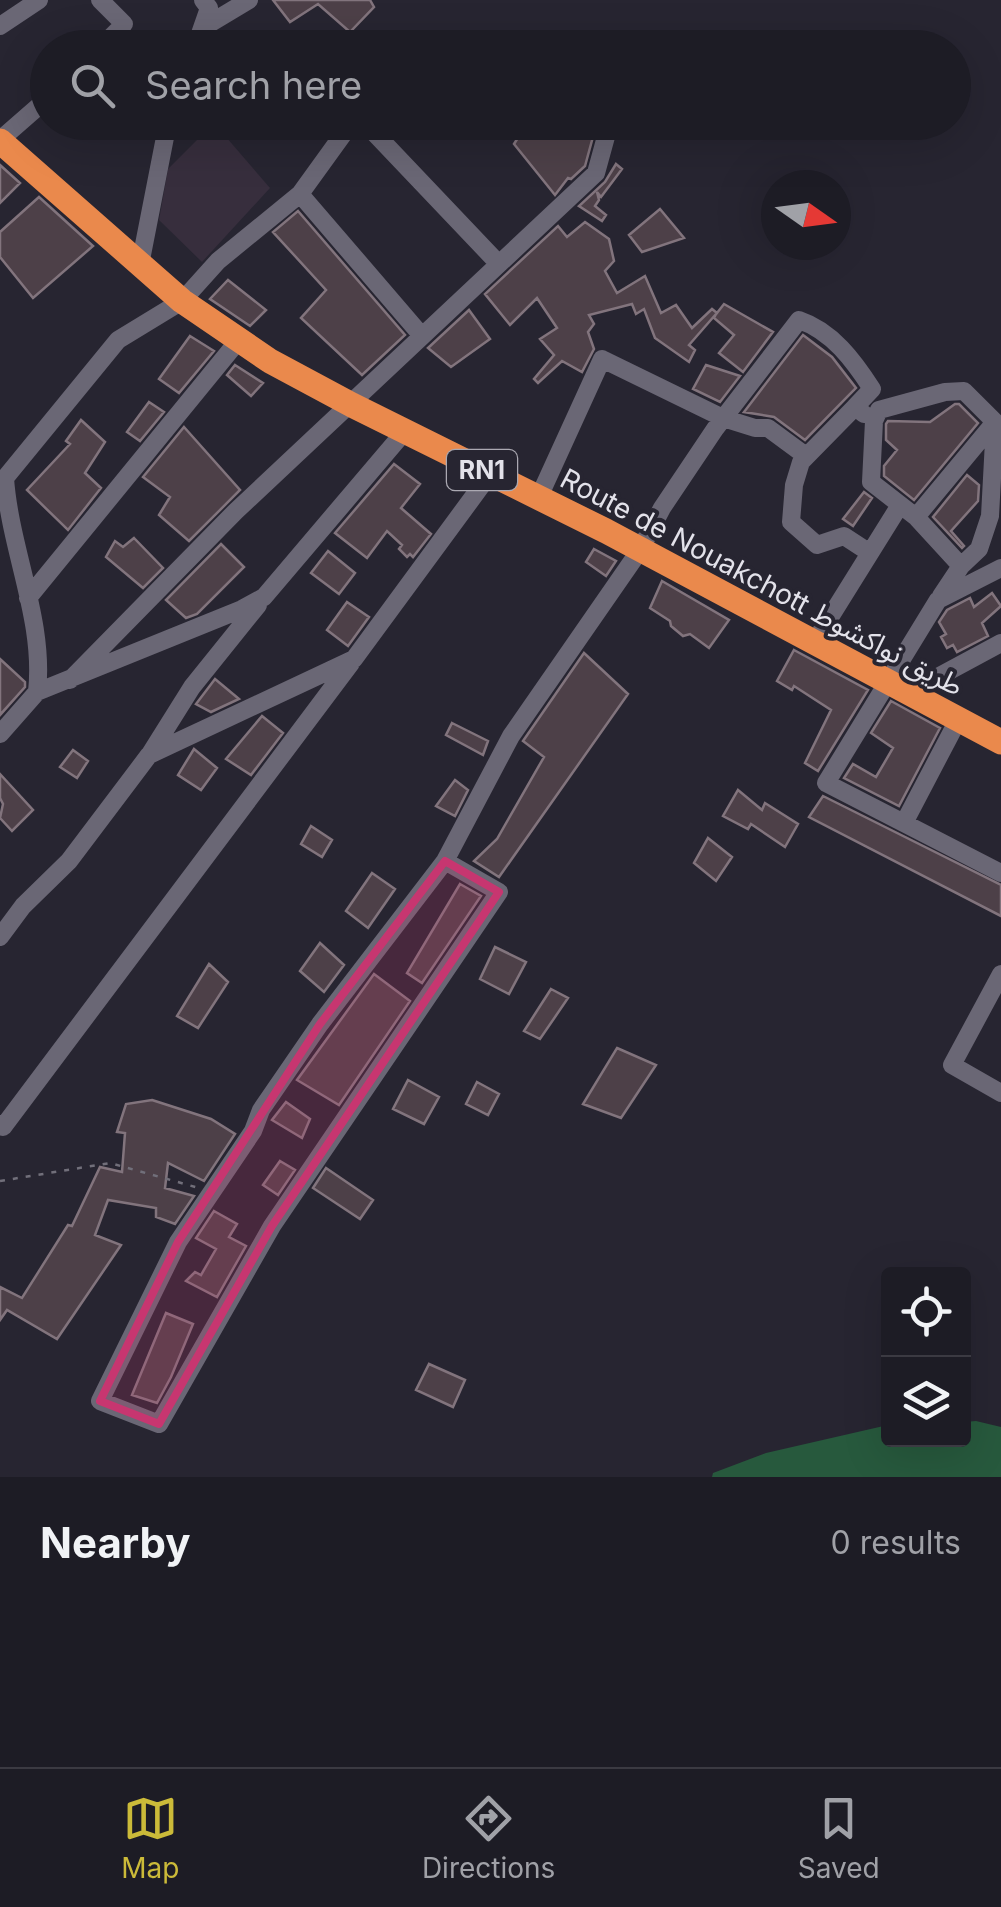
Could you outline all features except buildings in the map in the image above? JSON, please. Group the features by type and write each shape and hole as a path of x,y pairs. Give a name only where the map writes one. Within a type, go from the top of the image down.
{"highway":[{"name":"Route de Nouakchott طريق نواكشوط","path":"0,140 182,301 238,341 352,405 538,497 1001,742"}],"street":[{"path":"0,26 38,0"},
{"path":"100,0 124,24 118,30"},
{"path":"203,30 209,8 204,0"},
{"path":"204,27 249,0"},
{"path":"0,140 30,114"},
{"path":"140,265 164,140"},
{"path":"37,692 41,658 8,509 5,478 118,340 182,301 218,261 300,194 339,140"},
{"path":"381,140 498,262"},
{"path":"70,680 236,512 596,173 605,140"},
{"path":"300,194 422,336"},
{"path":"444,861 499,892 272,1226 159,1424 100,1401 178,1242 254,1131 261,1110 320,1024 444,861 511,736 640,550 662,508 722,418 799,320 811,324 850,356 872,389 801,462 794,485 791,522 817,545 844,536 870,554"},
{"path":"28,598 238,341"},
{"path":"538,497 602,359 722,418 768,428 806,456"},
{"path":"961,566 916,517 871,482 874,421 879,410 945,392 964,391 995,422 990,516 978,550 961,566 938,600 899,686 826,784 1001,873"},
{"path":"855,407 874,421"},
{"path":"916,517 995,422"},
{"path":"0,937 23,906 69,861 149,755 192,686 405,431"},
{"path":"0,1124 3,1127 490,474"},
{"path":"814,643 900,505"},
{"path":"938,600 1001,568"},
{"path":"0,734 37,692 264,597"},
{"path":"899,686 1001,642"},
{"path":"149,755 354,659"},
{"path":"904,822 958,720"},
{"path":"1001,974 952,1065 1001,1093"}],"path":[{"path":"0,1181 110,1164 212,1192"}],"highlighted area":[{"path":"445,861 499,892 272,1226 159,1424 100,1401 178,1242 320,1024"}],"shaded area":[{"path":"197,140 229,140 270,188 202,262 159,220 168,169"}],"green space":[{"path":"971,1421 1001,1427 1001,1477 712,1477 713,1473 766,1453 881,1427 881,1447 971,1447"}]}
